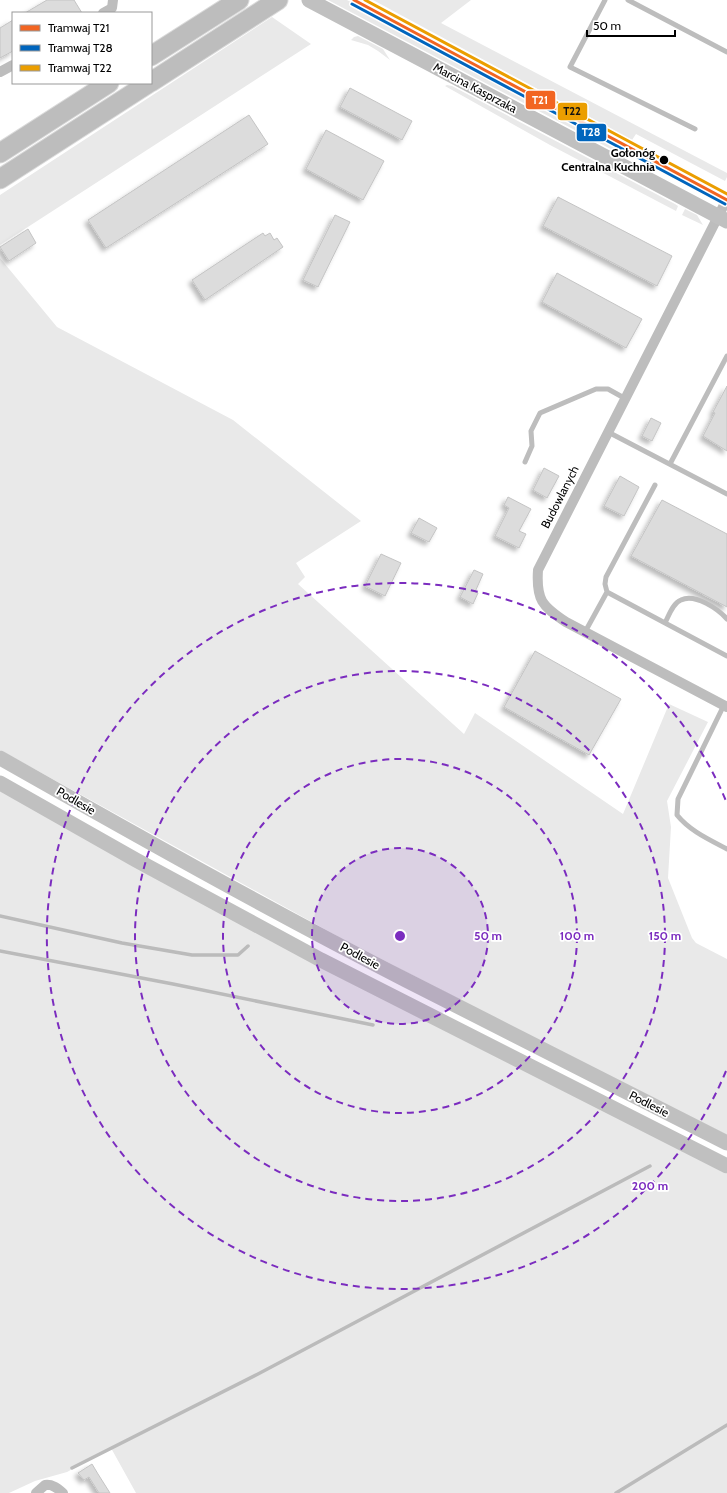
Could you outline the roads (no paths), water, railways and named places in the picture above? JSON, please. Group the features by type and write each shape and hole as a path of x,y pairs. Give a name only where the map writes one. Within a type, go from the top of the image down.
{"highway":[{"path":"152,55 239,0"},
{"path":"152,81 278,0"},
{"path":"0,153 107,84"},
{"path":"0,179 147,84"}],"street":[{"path":"105,12 112,8 113,0"},
{"name":"Marcina Kasprzaka","path":"309,0 723,219"},
{"path":"0,72 12,66"},
{"name":"Budowlanych","path":"726,706 566,622 549,610 541,600 537,585 538,570 608,432 723,219 727,199"},
{"name":"Podlesie","path":"0,758 145,840 412,984 727,1143"},
{"name":"Podlesie","path":"0,783 136,860 321,960 727,1166"},
{"path":"36,1493 45,1485 50,1484 63,1493"}],"lane":[{"path":"605,0 570,66 695,129"},
{"path":"628,0 727,52"},
{"path":"670,464 727,356"},
{"path":"525,462 532,446 531,431 540,413 596,389 608,389 626,399"},
{"path":"608,432 727,494"},
{"path":"585,632 607,592 605,584 606,577 655,485"},
{"path":"607,592 727,656"},
{"path":"665,623 673,606 680,600 687,598 695,599 715,608 727,619"},
{"path":"726,706 678,799 677,815 695,832 727,849"}],"waterway":[{"path":"0,916 122,943 192,955 238,955 248,946"},
{"path":"0,951 173,984 373,1025"},
{"path":"72,1468 258,1374 650,1166"},
{"path":"616,1493 727,1425"}],"tram line":[{"name":"T21","path":"354,0 727,200"},
{"name":"T22","path":"365,0 727,194"},
{"name":"T28","path":"352,4 725,204"}],"place":[{"name":"Gołonóg Centralna Kuchnia","path":"664,160"}]}
